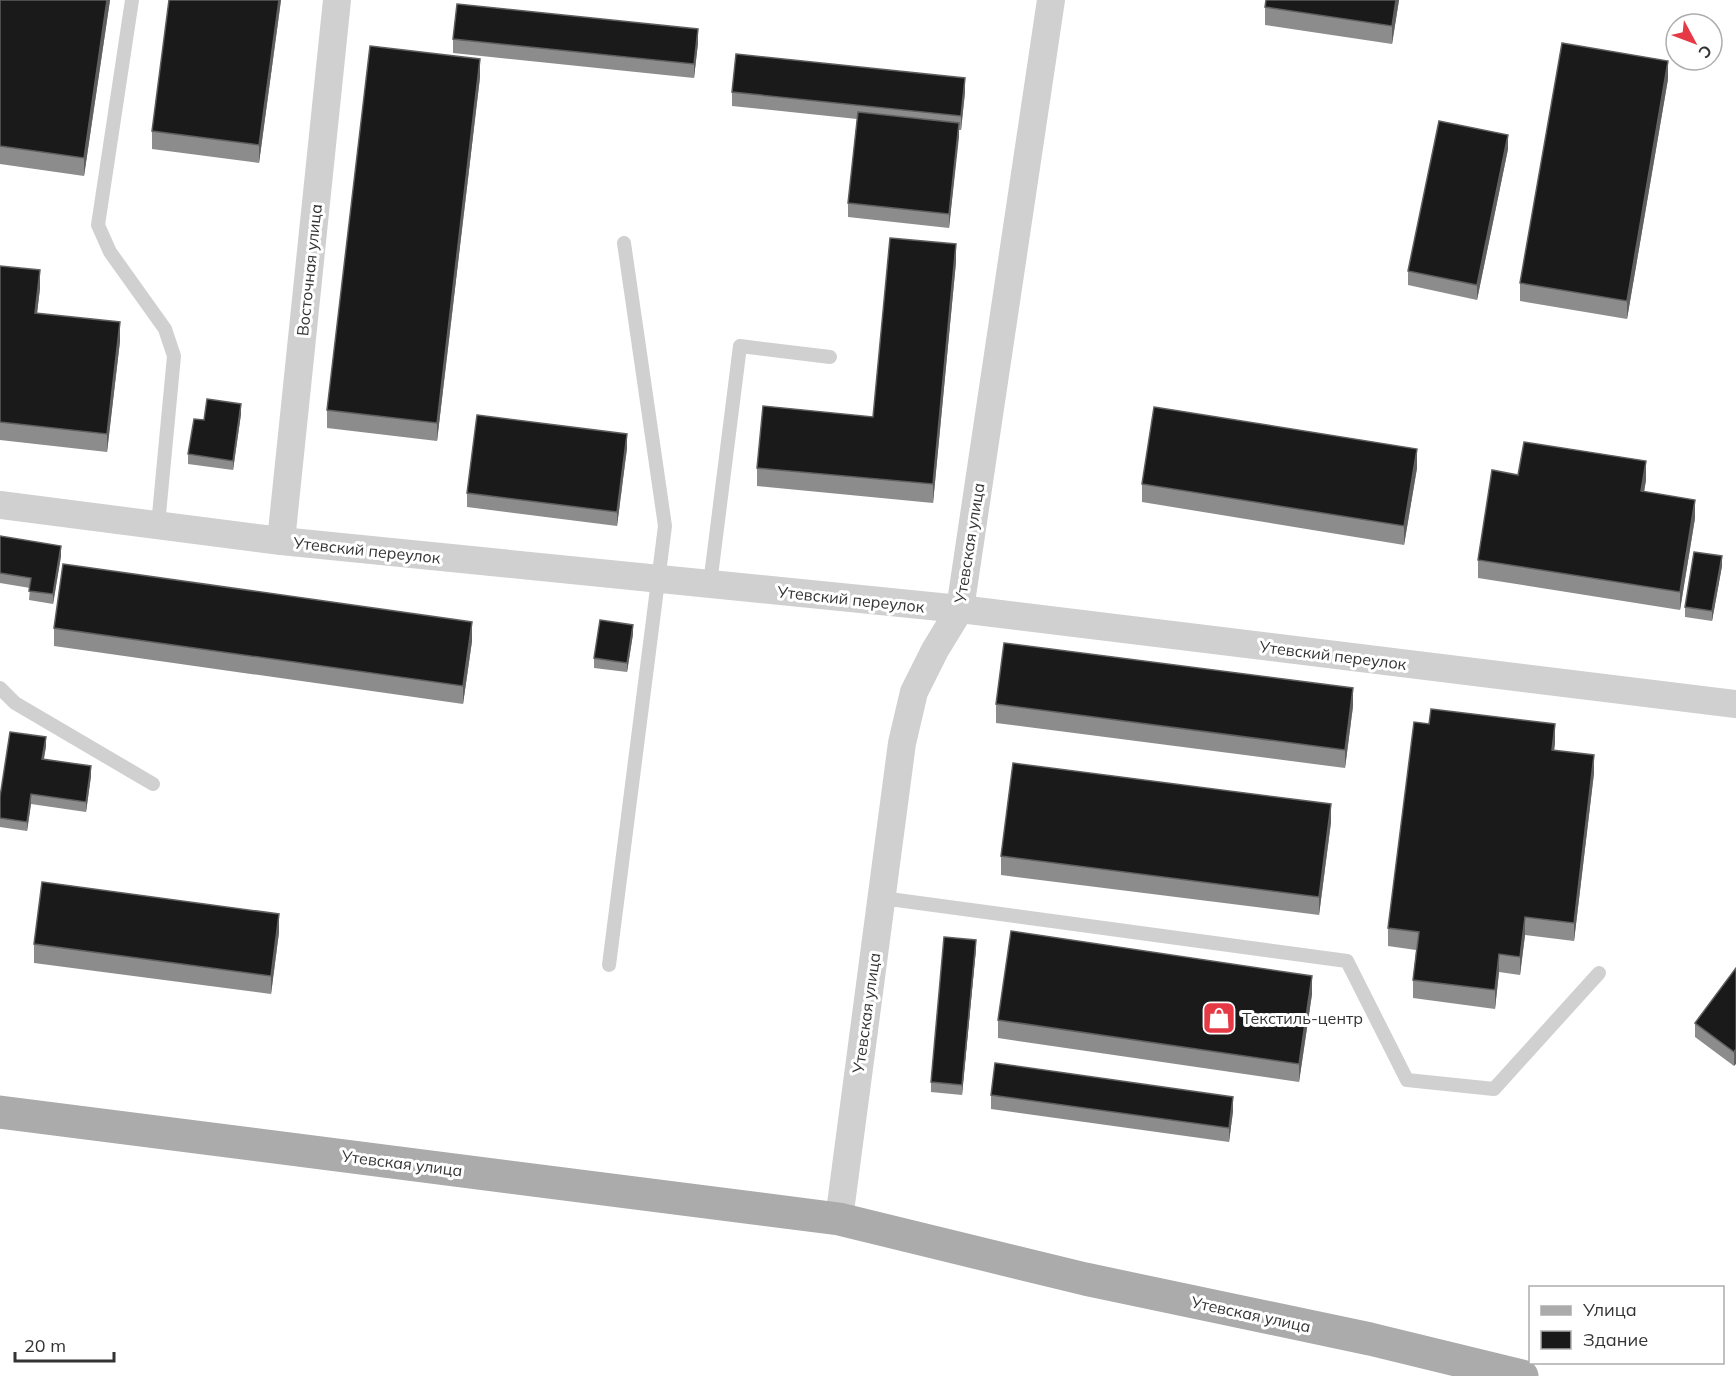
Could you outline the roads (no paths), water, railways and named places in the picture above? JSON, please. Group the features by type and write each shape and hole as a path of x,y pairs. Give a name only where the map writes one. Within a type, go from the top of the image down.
{"main road":[{"name":"Утевская улица","path":"0,1112 839,1219 1074,1276 1370,1339 1522,1376"}],"street":[{"name":"Восточная улица","path":"281,541 337,0"},
{"name":"Утевская улица","path":"839,1219 902,743 914,692 935,650 960,609 1051,0"},
{"name":"Утевский переулок","path":"0,505 281,541 960,609 1736,704"}],"lane":[{"path":"132,0 98,225 110,252 165,329 174,356 158,525"},
{"path":"609,964 665,526 624,243"},
{"path":"710,584 740,346 830,357"},
{"path":"0,688 15,703 153,784"},
{"path":"882,898 1347,961 1407,1080 1451,1085 1494,1089 1599,973"}],"place":[{"name":"Текстиль-центр","path":"1219,1018"}]}
